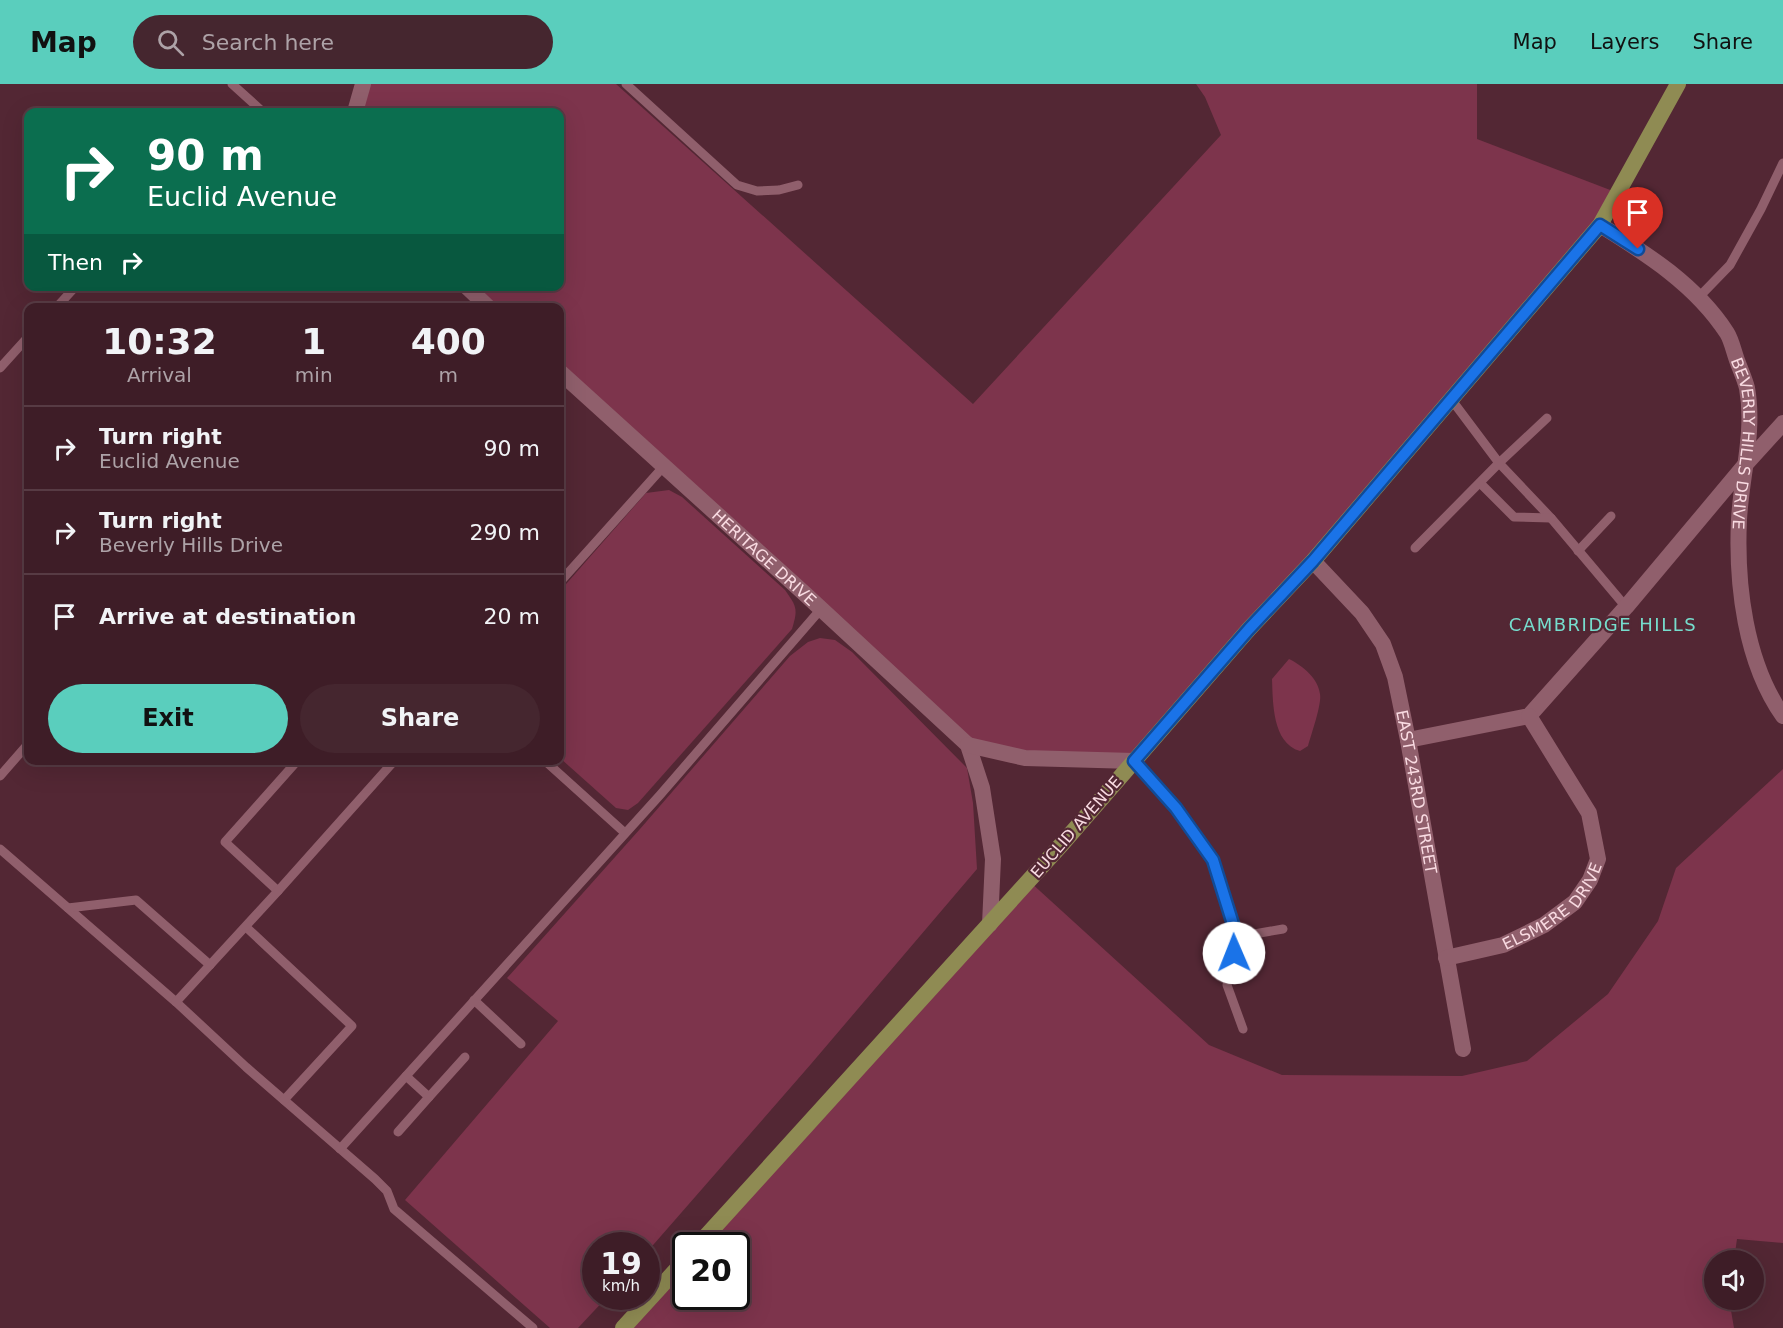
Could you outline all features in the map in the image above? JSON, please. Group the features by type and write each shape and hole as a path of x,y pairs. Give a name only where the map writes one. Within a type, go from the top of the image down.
{"main road":[{"name":"EUCLID AVENUE","path":"710,1232 1062,844 1249,629 1313,561 1600,225 1677,84"},
{"path":"623,1328 672,1274"}],"street":[{"path":"356,108 363,84"},
{"name":"BEVERLY HILLS DRIVE","path":"1600,225 1651,257 1684,284 1708,308 1728,335 1747,388 1749,429 1739,518 1739,579 1749,638 1770,698 1783,716"},
{"path":"471,291 484,303"},
{"name":"HERITAGE DRIVE","path":"564,376 968,745 982,788 993,860 990,924"},
{"path":"1408,740 1529,716 1626,607 1783,423"},
{"name":"EAST 243RD STREET","path":"1313,561 1362,613 1383,644 1395,677 1463,1049"},
{"name":"ELSMERE DRIVE","path":"1446,958 1503,945 1544,926 1575,902 1590,880 1598,859 1589,813 1529,716"},
{"name":"HERITAGE DRIVE","path":"968,745 1024,758 1134,761"}],"lane":[{"path":"232,84 259,108"},
{"path":"626,84 737,185 757,191 779,190 798,185"},
{"path":"1698,298 1730,265 1783,163"},
{"path":"61,303 71,291"},
{"path":"0,368 24,341"},
{"path":"1451,399 1499,463 1551,518 1626,607"},
{"path":"1415,548 1547,418"},
{"path":"564,578 664,466"},
{"path":"1479,483 1514,517 1551,518"},
{"path":"1578,551 1611,516"},
{"path":"340,1149 625,833 821,609"},
{"path":"0,776 24,749"},
{"path":"1134,761 1176,808 1213,860 1237,937 1227,985 1243,1029"},
{"path":"278,891 225,842 294,765"},
{"path":"176,1002 391,765"},
{"path":"550,765 625,833"},
{"path":"0,849 176,1002 387,1191 394,1209 533,1328"},
{"path":"68,908 136,900 210,964"},
{"path":"246,927 352,1026 285,1100"},
{"path":"1237,937 1283,929"},
{"path":"474,1000 522,1044"},
{"path":"398,1132 465,1057"},
{"path":"406,1076 429,1097"}],"shaded area":[{"path":"363,84 616,84 973,404 1221,135 1205,97 1196,84 1477,84 1477,139 1618,193 1134,761 968,745 564,376 564,303 484,303 471,291 564,291 564,108 356,108"},
{"path":"669,490 682,497 785,590 794,605 795,617 792,629 638,803 628,810 616,808 564,762 564,586 646,493"},
{"path":"820,638 835,640 852,652 967,768 973,803 977,869 660,1237 660,1232 582,1232 582,1310 595,1310 578,1328 550,1328 405,1200 558,1021 507,978 790,656 808,642"},
{"path":"1289,659 1309,673 1319,688 1320,694 1318,712 1308,746 1300,751 1291,747 1284,740 1279,731 1274,710 1272,679"},
{"path":"1783,769 1783,1243 1737,1239 1735,1250 1704,1250 1704,1310 1731,1310 1734,1328 623,1328 639,1310 660,1310 660,1287 672,1273 672,1310 750,1310 750,1232 710,1232 1029,881 1209,1045 1282,1075 1462,1076 1527,1061 1608,994 1658,921 1676,868"}],"district":[{"name":"CAMBRIDGE HILLS","path":"1603,624"}],"route":[{"path":"1234,953 1237,937 1213,860 1176,808 1134,761 1249,629 1313,561 1600,225 1638,249"}]}
